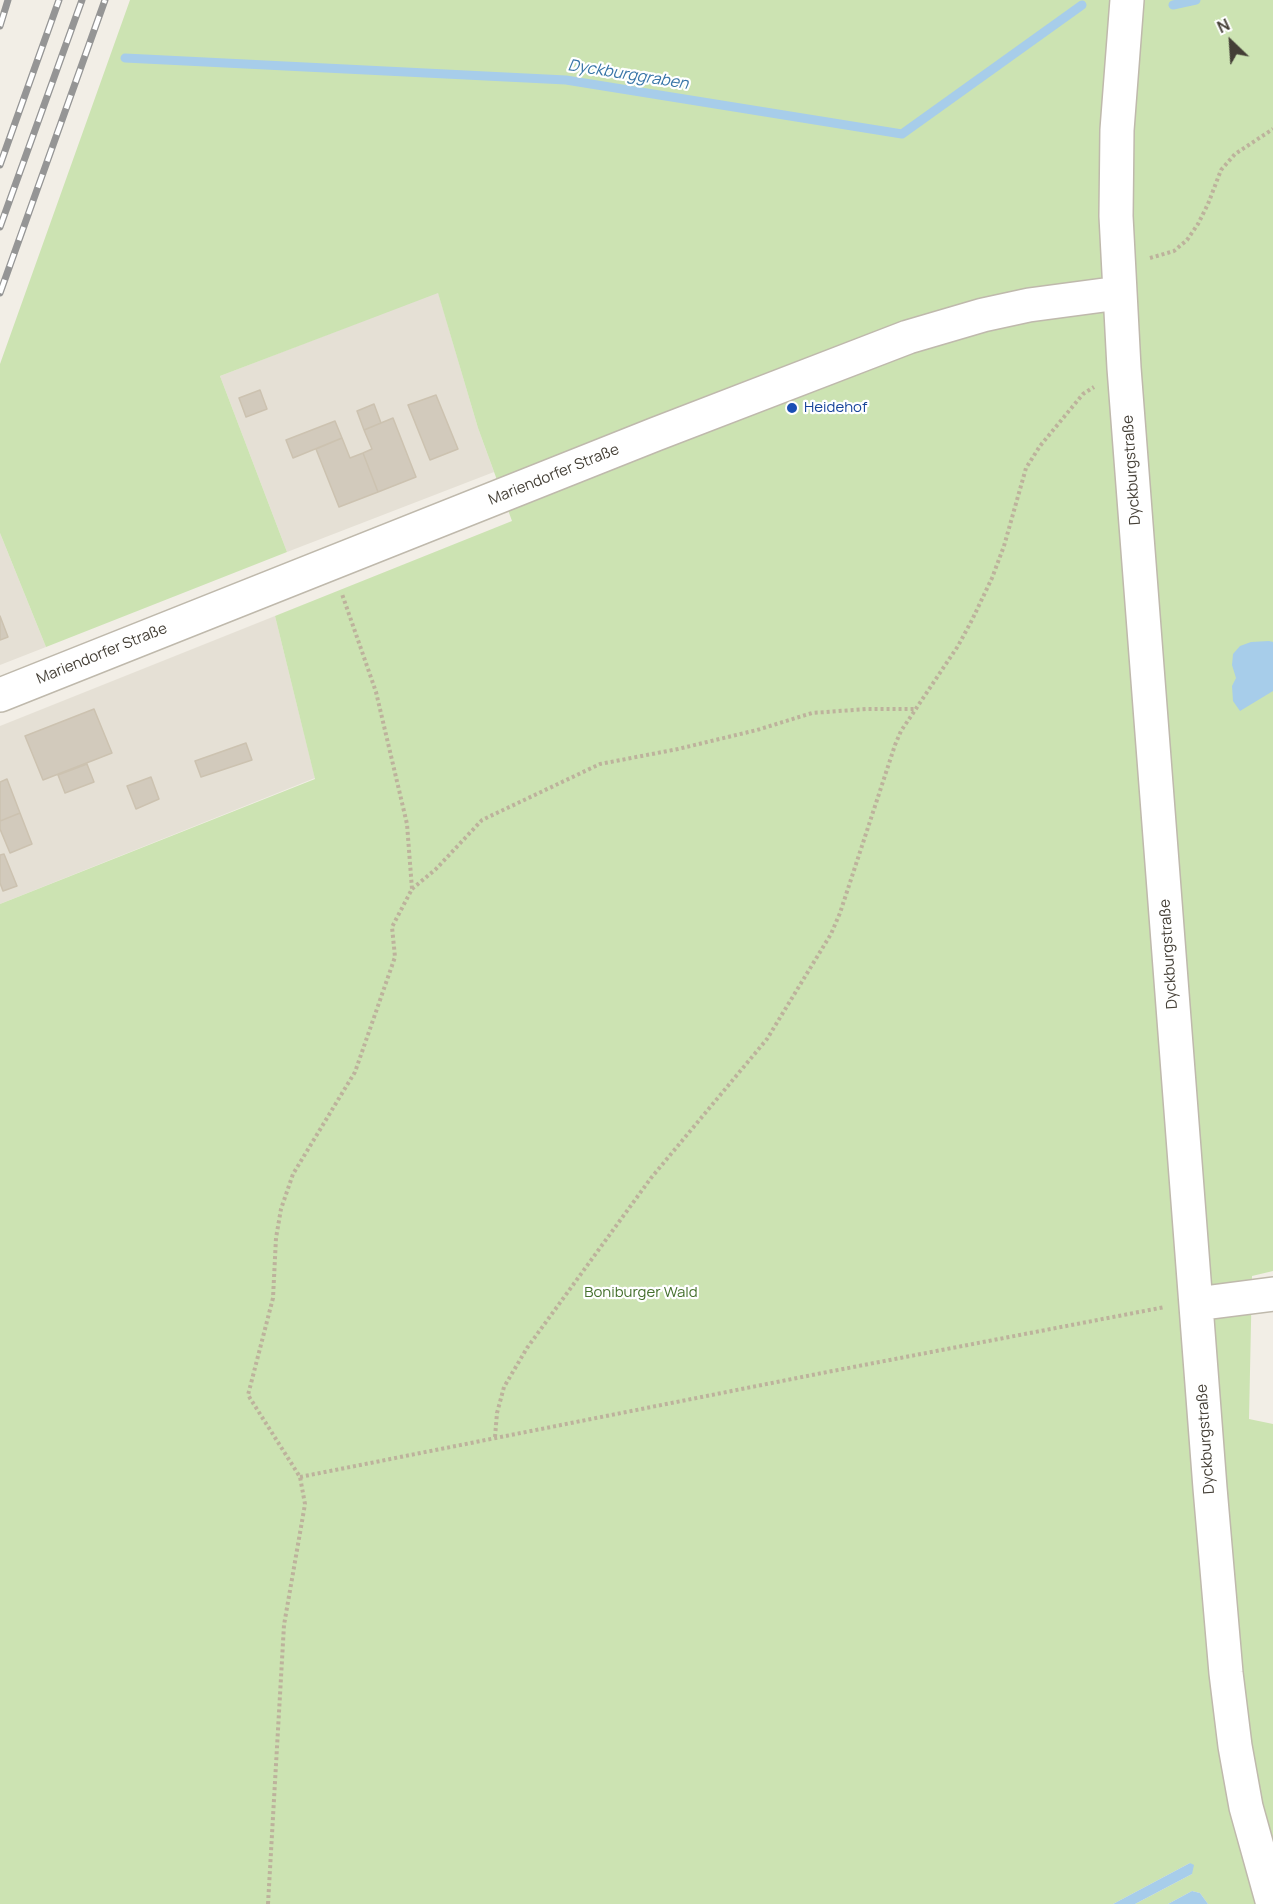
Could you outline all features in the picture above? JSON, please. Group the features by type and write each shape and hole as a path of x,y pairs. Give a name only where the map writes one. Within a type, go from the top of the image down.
{"street":[{"name":"Dyckburgstraße","path":"1127,0 1120,81 1116,231 1181,1306 1210,1488 1226,1673 1235,1746 1249,1817 1273,1904"},
{"name":"Mariendorfer Straße","path":"0,695 908,337 1029,305 1119,293"},
{"path":"1181,1306 1273,1294"}],"path":[{"path":"1148,259 1174,251 1186,240 1203,214 1221,170 1235,154 1273,129"},
{"path":"495,1437 497,1413 504,1387 527,1348 651,1178 767,1039 831,934 895,745 901,731 958,646 992,578 1013,518 1026,468 1040,446 1083,394 1094,387"},
{"path":"331,563 376,692 407,824 412,889"},
{"path":"268,1904 284,1625 305,1504 300,1477 248,1395 273,1298 276,1238 281,1209 294,1174 355,1072 395,957 392,927 412,889 436,869 482,820 600,764 678,749 757,730 812,713 867,709 916,709"},
{"path":"300,1477 495,1437 1181,1306"}],"shaded area":[{"path":"438,292 478,428 494,472 287,552 220,376"},
{"path":"0,533 46,647 0,665"},
{"path":"275,616 315,778 0,904 0,726"}],"green space":[{"name":"Boniburger Wald","path":"130,0 1273,0 1273,1271 1252,1276 1249,1419 1273,1424 1273,1904 1208,1904 1200,1893 1192,1891 1168,1904 1135,1904 1192,1874 1190,1863 1113,1904 0,1904 0,904 315,779 275,616 512,521 478,428 438,293 220,376 287,552 46,647 0,533 0,364"}],"water":[{"path":"1251,642 1273,642 1273,691 1240,711 1233,701 1232,686 1236,678 1232,665 1233,654 1240,646"},
{"path":"1190,1863 1194,1865 1192,1874 1135,1904 1113,1904"},
{"path":"1192,1891 1200,1893 1208,1904 1168,1904"}],"building":[{"path":"260,390 267,409 246,417 239,398"},
{"path":"436,395 458,449 430,460 408,405"},
{"path":"374,404 381,423 364,430 357,411"},
{"path":"393,418 416,477 378,492 363,453 372,449 364,430"},
{"path":"335,421 342,438 293,458 286,440"},
{"path":"342,438 350,458 363,453 378,492 339,507 316,449"},
{"path":"0,616 8,637 0,640"},
{"path":"94,709 112,753 43,780 25,736"},
{"path":"246,743 252,760 201,777 195,761"},
{"path":"87,764 94,782 65,793 58,775"},
{"path":"151,777 159,799 136,809 127,786"},
{"path":"7,779 20,813 0,821 0,782"},
{"path":"20,813 32,844 10,853 0,829 0,821"},
{"path":"4,854 17,886 3,891 0,883 0,855"}],"waterway":[{"name":"Dyckburggraben","path":"1173,5 1196,0"},
{"name":"Dyckburggraben","path":"125,58 566,80 902,134 1082,5"}],"railway":[{"path":"0,26 8,0"},
{"path":"0,165 59,0"},
{"path":"0,227 82,0"},
{"path":"0,293 105,0"}],"place":[{"name":"Heidehof","path":"792,408"}]}
